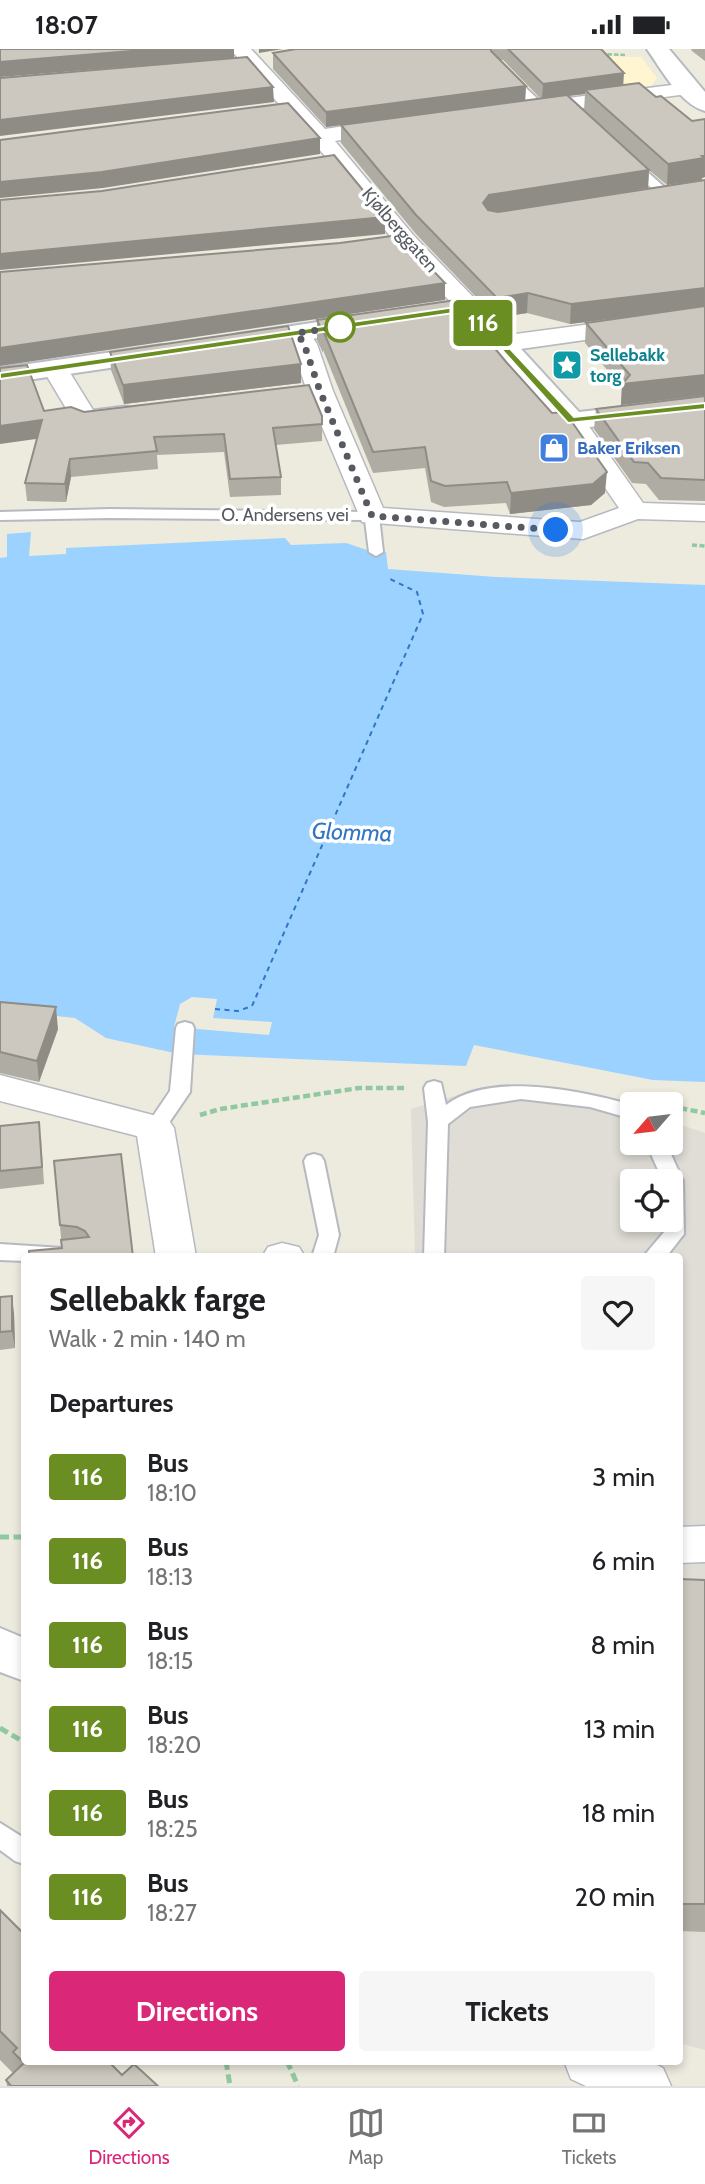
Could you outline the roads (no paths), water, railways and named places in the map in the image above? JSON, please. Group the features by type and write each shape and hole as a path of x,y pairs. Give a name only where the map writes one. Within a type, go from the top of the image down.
{"main road":[{"path":"661,53 692,85 705,104"},
{"path":"220,345 469,307"},
{"name":"Kjølberggaten","path":"469,307 572,421"},
{"path":"0,376 182,350"},
{"path":"572,421 705,406"},
{"path":"0,1648 21,1659"}],"street":[{"path":"242,60 279,58"},
{"name":"Kjølberggaten","path":"242,60 341,160 406,241 469,307"},
{"path":"502,112 540,107 571,109 692,85"},
{"path":"267,112 293,109"},
{"path":"319,137 411,123"},
{"path":"315,165 341,160"},
{"path":"640,200 692,191"},
{"path":"380,245 406,241"},
{"path":"500,344 705,316"},
{"name":"O. Andersens vei","path":"297,333 304,344 320,391 372,516"},
{"path":"55,368 85,419 145,411"},
{"path":"293,394 320,391"},
{"name":"Kjølberggaten","path":"572,421 635,511"},
{"path":"372,516 583,531 635,511 705,513"},
{"path":"0,1088 155,1128 175,1253"},
{"path":"683,1545 705,1543"},
{"path":"599,2065 644,2086"}],"lane":[{"path":"498,64 512,83 521,87 540,107"},
{"path":"626,159 666,195"},
{"name":"O. Andersens vei","path":"0,516 57,513 313,513 372,516"},
{"path":"372,516 376,552"},
{"path":"155,1128 180,1092 185,1028"},
{"path":"434,1088 438,1122 434,1253"},
{"path":"438,1122 464,1101 521,1092 590,1100 620,1109"},
{"path":"657,1253 674,1234 673,1181 661,1155"},
{"path":"314,1161 329,1235 322,1253"},
{"path":"0,1252 21,1253"},
{"path":"0,1835 21,1851"}],"water":[{"name":"Glomma","path":"31,532 29,556 66,554 66,548 285,538 291,545 346,543 370,551 386,552 388,569 496,577 705,585 705,1082 653,1080 474,1045 466,1066 179,1054 106,1038 75,1018 0,1010 0,558 7,557 7,534"}],"place":[{"name":"Sellebakk torg","path":"567,365"},
{"name":"Baker Eriksen","path":"554,448"}]}
